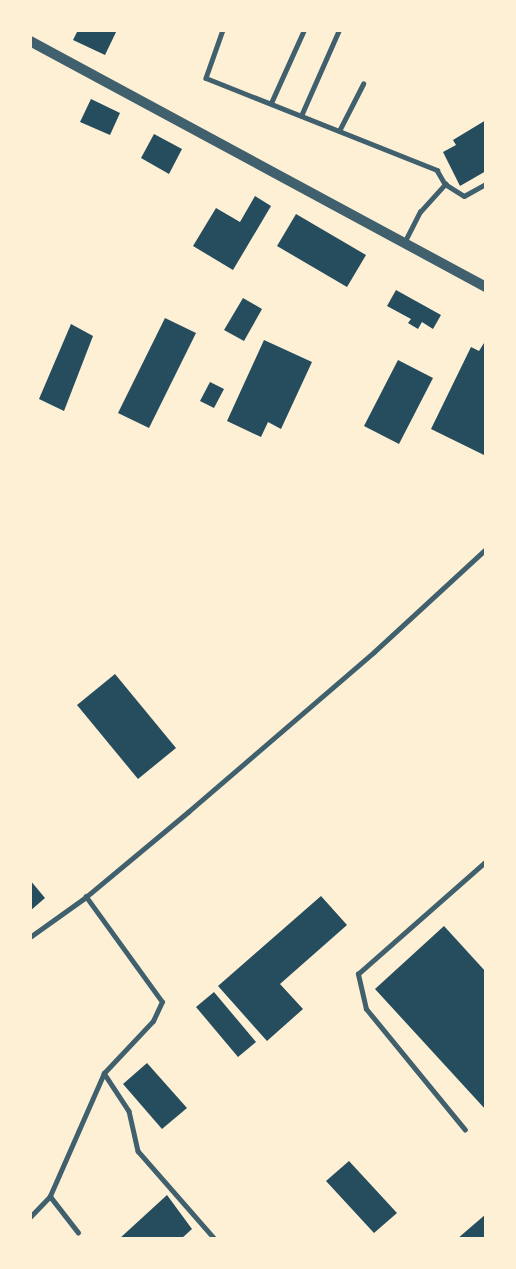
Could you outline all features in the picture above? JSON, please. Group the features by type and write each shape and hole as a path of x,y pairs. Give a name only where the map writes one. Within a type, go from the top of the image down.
{"street":[{"path":"30,41 486,287"}],"lane":[{"path":"223,30 206,78 437,170 445,184 464,196 486,184"},
{"path":"271,103 303,30"},
{"path":"301,116 339,30"},
{"path":"339,131 363,84"},
{"path":"404,243 420,212 445,184"},
{"path":"30,937 86,897 374,652 486,549"},
{"path":"465,1130 366,1009 358,974 486,861"},
{"path":"30,1217 50,1196 104,1073 153,1021 162,1002 86,897"},
{"path":"104,1073 129,1111 138,1151 215,1239"},
{"path":"50,1196 78,1232"}],"building":[{"path":"78,30 117,30 105,55 73,40"},
{"path":"91,99 120,113 110,135 80,122"},
{"path":"486,120 486,171 460,186 443,152 456,145 453,140"},
{"path":"154,134 182,149 169,174 141,158"},
{"path":"255,196 271,206 233,270 193,246 216,208 240,222"},
{"path":"296,214 366,255 347,287 277,246"},
{"path":"396,290 441,315 433,329 422,322 418,329 408,323 411,319 387,306"},
{"path":"243,298 262,309 244,341 224,330"},
{"path":"165,318 196,333 149,428 118,413"},
{"path":"71,324 93,336 64,411 39,399"},
{"path":"264,340 312,362 281,429 268,422 261,437 227,421"},
{"path":"484,343 486,344 486,456 431,429 471,347 479,351"},
{"path":"398,360 433,378 399,444 364,426"},
{"path":"210,382 224,389 214,408 200,401"},
{"path":"115,674 176,748 138,779 77,705"},
{"path":"30,880 45,898 30,911"},
{"path":"321,896 347,925 280,984 303,1009 267,1041 218,986"},
{"path":"444,926 486,972 486,1110 375,989"},
{"path":"214,992 256,1042 238,1057 196,1007"},
{"path":"147,1063 187,1108 162,1129 123,1084"},
{"path":"349,1161 397,1213 374,1233 326,1181"},
{"path":"167,1195 192,1229 181,1239 119,1239"},
{"path":"486,1214 486,1239 457,1239"}]}
